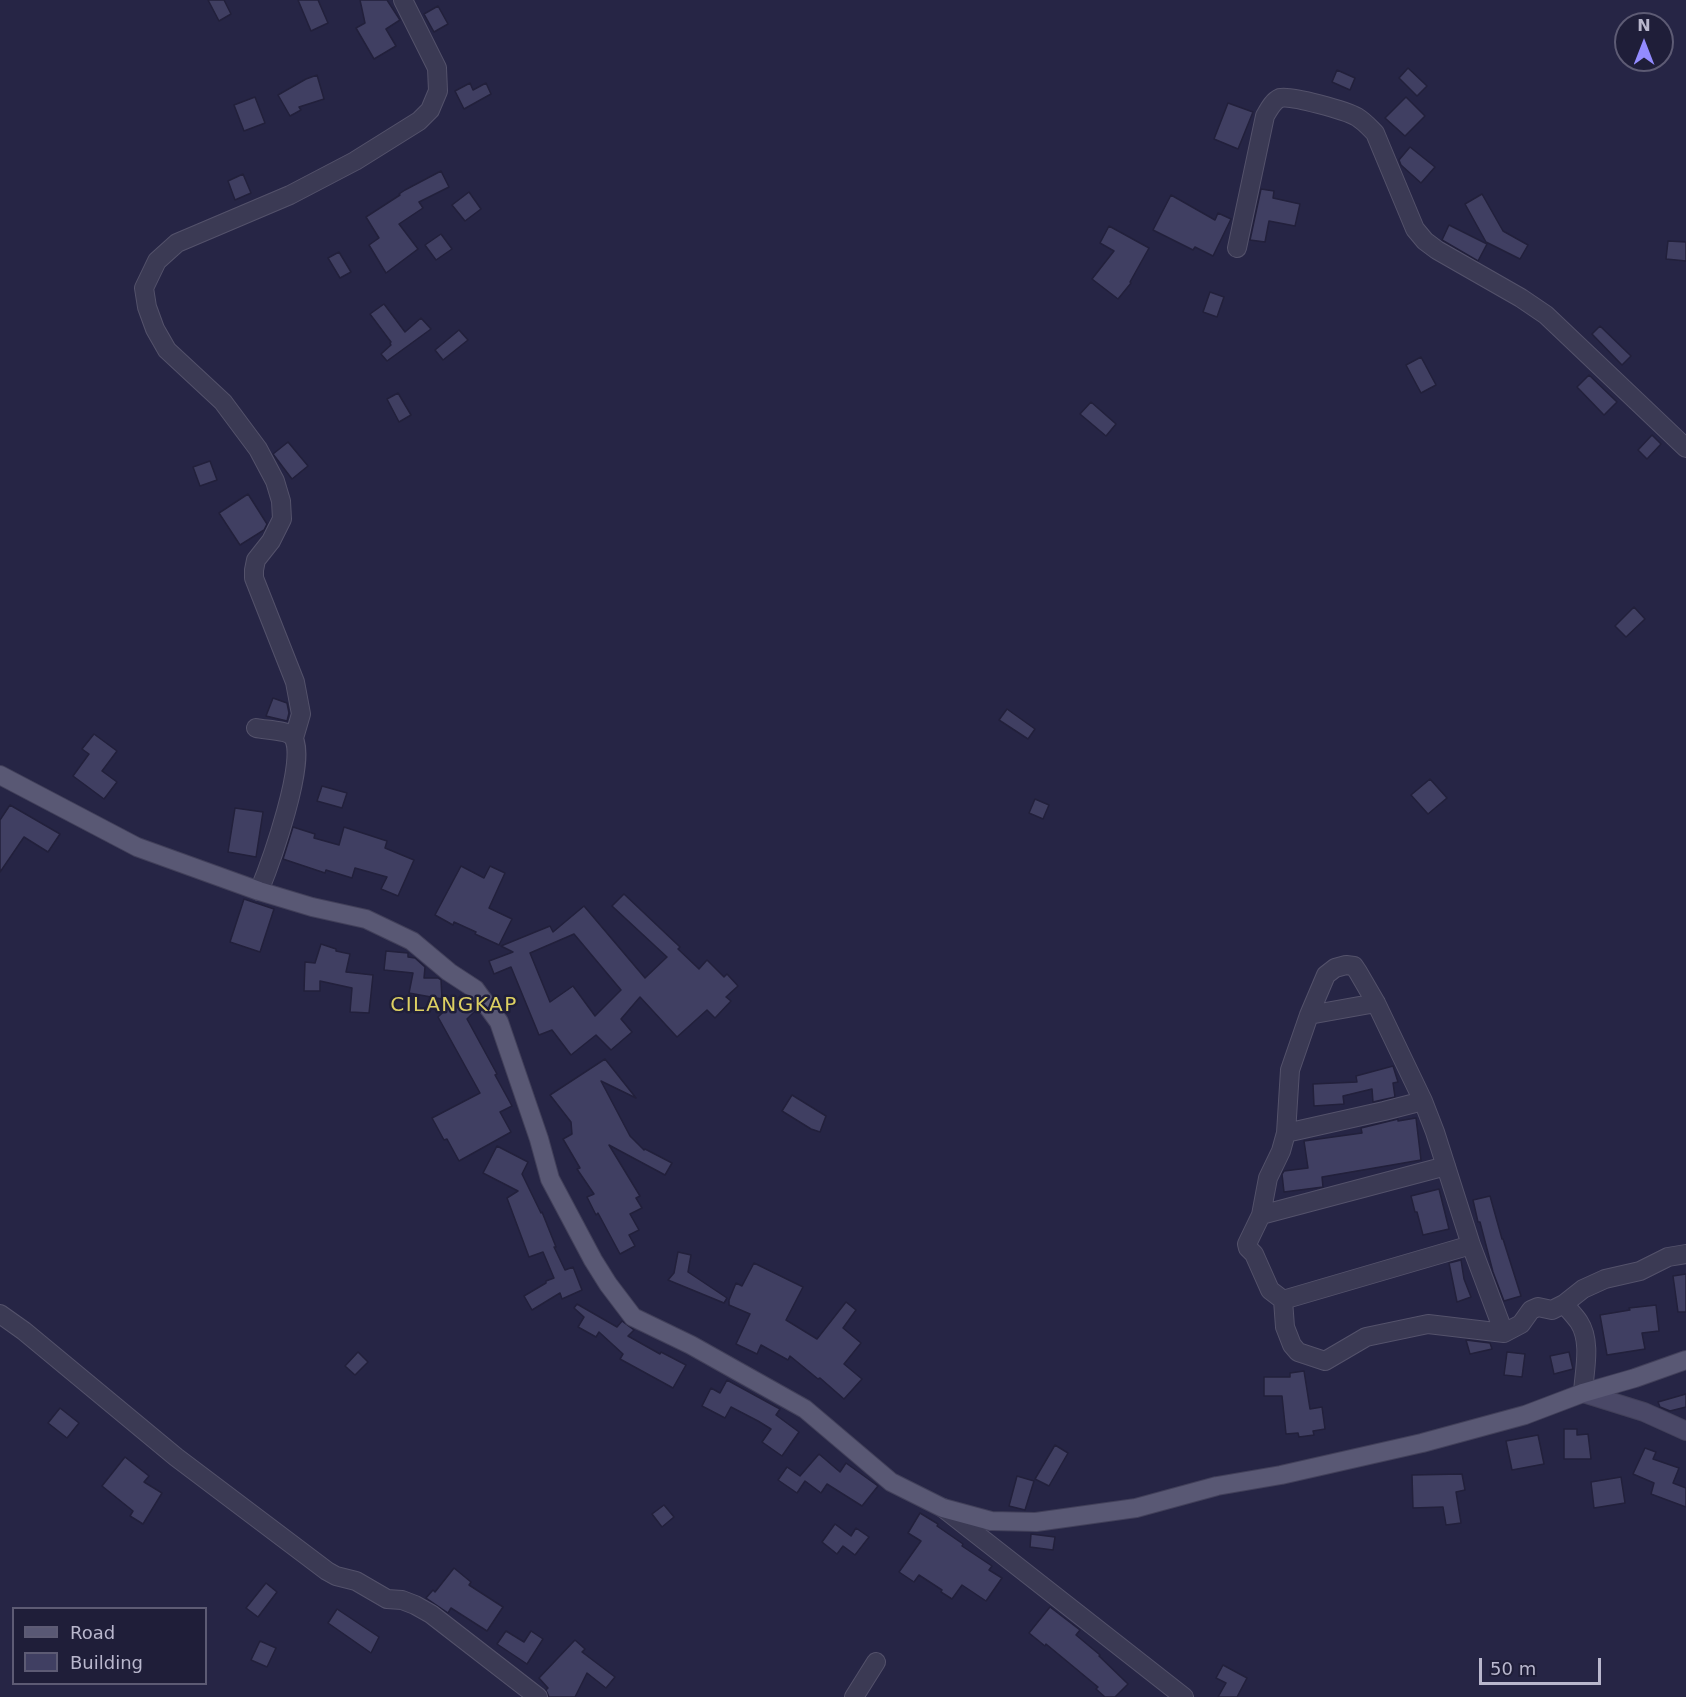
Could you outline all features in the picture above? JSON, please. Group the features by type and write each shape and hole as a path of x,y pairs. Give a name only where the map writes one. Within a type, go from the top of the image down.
{"main road":[{"path":"0,775 137,847 259,891 366,920 412,940 449,972 475,989 500,1022 550,1179 593,1260 633,1317 691,1345 805,1409 891,1482 943,1508 991,1521 1036,1522 1136,1508 1217,1486 1281,1475 1422,1443 1525,1415 1686,1359"}],"street":[{"path":"294,738 301,714 295,682 255,578 254,570 256,560 271,541 282,519 281,501 275,481 258,449 229,409 167,350 155,329 147,307 144,288 157,261 177,243 290,195 355,161 419,121 430,110 438,91 437,68 403,0"},
{"path":"1237,248 1265,116 1274,102 1294,98 1354,116 1366,123 1375,133 1415,229 1425,241 1521,297 1546,315 1686,448"},
{"path":"256,728 288,733 297,745 297,759 290,795 275,850 259,891"},
{"path":"1504,1333 1471,1245 1423,1101 1376,1003 1358,972 1353,966 1335,968 1326,975 1290,1070 1286,1133 1281,1151 1268,1178 1261,1215 1247,1244 1270,1290 1283,1300 1285,1327 1292,1345 1298,1352 1325,1361 1366,1337 1428,1324 1504,1333 1521,1324 1531,1310 1538,1307 1552,1310 1564,1304 1583,1288 1605,1278 1640,1271 1668,1257 1686,1254"},
{"path":"1309,1015 1376,1003"},
{"path":"1286,1133 1423,1101"},
{"path":"1261,1215 1446,1167"},
{"path":"1283,1300 1471,1245"},
{"path":"1564,1304 1582,1328 1586,1347 1583,1393 1644,1412 1686,1431"},
{"path":"0,1314 24,1331 176,1457 327,1571 356,1581 387,1599 402,1600 431,1614 537,1697"},
{"path":"943,1508 1184,1697"},
{"path":"854,1697 876,1662"}],"building":[{"path":"208,0 224,0 231,14 219,21"},
{"path":"298,0 318,0 328,23 311,31"},
{"path":"360,0 387,0 400,20 386,29 396,46 374,59 356,28 365,23"},
{"path":"438,6 448,24 434,32 424,14"},
{"path":"1408,68 1427,86 1417,96 1399,78"},
{"path":"1337,70 1355,78 1350,90 1332,82"},
{"path":"317,75 324,99 299,107 301,110 290,116 278,95"},
{"path":"470,83 473,90 486,83 491,94 464,109 455,91"},
{"path":"255,97 265,123 244,131 234,105"},
{"path":"1406,97 1425,116 1405,136 1385,118"},
{"path":"1228,103 1253,112 1238,149 1214,139"},
{"path":"1410,147 1435,167 1421,183 1401,165 1399,160"},
{"path":"441,171 449,187 419,202 423,208 399,224 418,249 386,273 369,245 379,238 366,217 405,190"},
{"path":"243,174 251,193 235,200 228,181"},
{"path":"1261,189 1274,191 1273,198 1300,204 1295,226 1269,221 1265,242 1250,240"},
{"path":"469,192 481,209 465,221 452,205"},
{"path":"1482,194 1503,231 1528,245 1520,259 1486,242 1465,204"},
{"path":"1171,195 1215,220 1218,213 1231,219 1213,256 1195,247 1193,250 1153,230"},
{"path":"1449,225 1487,244 1478,261 1442,240"},
{"path":"1109,226 1149,248 1131,283 1118,299 1092,279 1114,251 1100,243"},
{"path":"441,234 452,249 436,260 425,245"},
{"path":"1668,241 1686,242 1686,261 1666,259"},
{"path":"339,252 351,272 340,278 328,258"},
{"path":"1210,292 1224,297 1217,317 1203,312"},
{"path":"384,304 405,332 421,318 431,329 387,361 381,354 391,345 391,342 370,314"},
{"path":"1600,326 1631,356 1622,365 1592,334"},
{"path":"459,330 468,340 443,360 435,350"},
{"path":"1421,357 1436,385 1421,393 1406,365"},
{"path":"1589,375 1617,402 1604,415 1577,387"},
{"path":"398,393 411,415 399,422 387,399"},
{"path":"1091,402 1116,424 1106,436 1080,414"},
{"path":"1652,435 1661,444 1647,459 1638,450"},
{"path":"288,442 308,466 292,479 273,454"},
{"path":"210,461 217,480 200,486 193,467"},
{"path":"248,494 267,524 264,530 240,545 219,513"},
{"path":"1634,607 1645,619 1626,637 1615,626"},
{"path":"273,698 287,703 289,713 287,721 266,716"},
{"path":"1007,709 1035,729 1028,739 999,720"},
{"path":"94,734 117,751 102,771 117,782 104,799 73,776 89,754 82,749"},
{"path":"1430,779 1447,798 1428,814 1411,795"},
{"path":"322,786 347,793 342,808 317,801"},
{"path":"1035,799 1049,805 1043,819 1029,813"},
{"path":"10,805 60,834 48,852 24,837 0,872 0,820"},
{"path":"235,808 263,812 256,857 228,852"},
{"path":"293,827 315,834 314,838 339,845 344,827 387,841 385,848 414,860 398,896 381,889 387,877 355,868 352,878 326,870 325,873 283,859"},
{"path":"461,866 484,878 490,866 505,873 489,908 512,919 499,945 475,934 476,932 454,922 453,925 435,915"},
{"path":"624,894 680,947 678,949 699,969 707,960 724,977 727,974 738,986 726,997 731,1001 715,1018 707,1010 677,1037 640,997 621,1019 632,1032 611,1050 596,1035 571,1055 552,1030 539,1035 511,967 494,974 489,961 513,952 501,946 550,926 553,932 584,906 645,978 667,957 612,906","holes":["574,934 621,990 595,1016 573,986 550,1002 530,953"]},
{"path":"244,899 274,909 260,952 230,942"},
{"path":"321,944 350,954 346,972 373,975 369,1013 350,1012 352,988 320,981 320,991 304,991 305,962 315,963"},
{"path":"386,951 408,953 408,957 415,958 425,967 424,978 441,980 442,999 409,993 413,973 384,970"},
{"path":"461,995 476,1010 467,1019 512,1106 500,1112 511,1132 459,1161 432,1118 480,1093 438,1017"},
{"path":"605,1059 636,1098 601,1081 630,1136 644,1150 672,1163 665,1175 609,1145 640,1196 636,1198 642,1208 630,1214 639,1230 629,1235 635,1246 620,1254 587,1197 594,1194 577,1169 580,1168 563,1139 572,1134 571,1122 550,1095"},
{"path":"1393,1066 1398,1082 1393,1083 1395,1097 1373,1102 1372,1089 1343,1096 1344,1104 1314,1106 1313,1084 1357,1082 1356,1076"},
{"path":"792,1095 826,1116 820,1132 782,1111"},
{"path":"1416,1118 1421,1160 1322,1177 1323,1187 1284,1192 1282,1174 1284,1171 1308,1168 1304,1141 1362,1133 1361,1128 1398,1119 1398,1121"},
{"path":"497,1146 528,1162 522,1174 542,1212 565,1270 573,1267 582,1290 562,1299 560,1293 532,1310 524,1296 554,1278 543,1252 529,1257 507,1198 518,1191 483,1173"},
{"path":"1439,1189 1449,1229 1423,1235 1411,1196"},
{"path":"1490,1196 1521,1296 1504,1301 1493,1272 1473,1200"},
{"path":"678,1252 691,1255 688,1272 727,1298 724,1303 668,1280 674,1273"},
{"path":"1461,1260 1464,1279 1471,1297 1457,1302 1449,1263"},
{"path":"754,1263 803,1287 786,1320 817,1339 846,1302 856,1310 843,1328 861,1343 844,1364 862,1379 844,1399 790,1356 788,1360 761,1345 757,1354 736,1344 750,1314 729,1305 729,1300 736,1283 742,1286"},
{"path":"1686,1274 1686,1312 1678,1312 1673,1276"},
{"path":"577,1304 617,1327 622,1321 634,1330 628,1336 686,1365 673,1388 620,1359 623,1354 599,1332 596,1337 578,1327 584,1317 574,1308"},
{"path":"1656,1305 1659,1331 1642,1333 1645,1349 1607,1355 1600,1315"},
{"path":"1466,1340 1490,1343 1492,1349 1470,1354"},
{"path":"358,1352 368,1362 355,1375 345,1366"},
{"path":"1507,1352 1525,1354 1522,1377 1504,1375"},
{"path":"1569,1352 1573,1369 1554,1374 1550,1356"},
{"path":"1304,1371 1310,1409 1322,1407 1325,1429 1313,1431 1314,1435 1299,1437 1298,1433 1286,1434 1282,1396 1264,1396 1264,1377 1290,1377 1290,1373"},
{"path":"727,1380 780,1409 776,1415 799,1432 782,1456 762,1442 771,1429 731,1407 725,1418 702,1406 711,1388 720,1393"},
{"path":"1686,1394 1686,1407 1670,1411 1660,1407 1658,1402"},
{"path":"60,1408 79,1423 67,1438 48,1423"},
{"path":"1564,1429 1577,1429 1577,1435 1588,1434 1591,1459 1564,1459"},
{"path":"1538,1435 1544,1464 1512,1470 1506,1441"},
{"path":"1055,1445 1068,1453 1049,1486 1035,1479"},
{"path":"1645,1448 1656,1452 1653,1459 1679,1468 1673,1483 1686,1488 1686,1507 1651,1494 1654,1483 1633,1474"},
{"path":"819,1454 840,1472 846,1463 878,1486 862,1506 827,1484 821,1493 805,1481 797,1493 778,1480 787,1467 800,1476"},
{"path":"125,1457 149,1476 144,1482 162,1493 143,1524 130,1516 133,1511 102,1486"},
{"path":"1462,1474 1465,1490 1456,1492 1461,1523 1446,1525 1443,1507 1413,1508 1412,1475"},
{"path":"1017,1476 1034,1481 1025,1510 1009,1506"},
{"path":"1621,1477 1625,1503 1594,1508 1591,1482"},
{"path":"664,1505 674,1517 662,1527 652,1514"},
{"path":"920,1513 938,1524 937,1526 963,1544 962,1546 992,1566 989,1570 1002,1578 986,1601 962,1585 952,1599 919,1575 914,1582 899,1572 921,1541 908,1533"},
{"path":"835,1524 851,1536 856,1528 869,1537 855,1555 843,1546 837,1554 822,1542"},
{"path":"1031,1534 1055,1537 1053,1550 1030,1547"},
{"path":"454,1568 471,1582 469,1585 503,1607 487,1631 451,1608 448,1613 426,1598 433,1590 435,1592"},
{"path":"266,1583 277,1592 258,1617 246,1608"},
{"path":"1050,1607 1080,1630 1076,1635 1100,1655 1128,1684 1115,1697 1105,1697 1096,1689 1098,1687 1046,1644 1045,1646 1029,1633"},
{"path":"337,1609 379,1637 371,1653 328,1623"},
{"path":"506,1631 524,1642 531,1631 543,1639 527,1664 497,1644"},
{"path":"575,1640 585,1649 582,1652 615,1677 606,1688 587,1673 575,1697 549,1697 546,1690 548,1688 539,1678"},
{"path":"260,1641 276,1648 267,1667 251,1660"},
{"path":"1223,1665 1247,1678 1237,1697 1218,1697 1226,1683 1216,1678"}],"district":[{"name":"CILANGKAP","path":"454,1006"}]}
